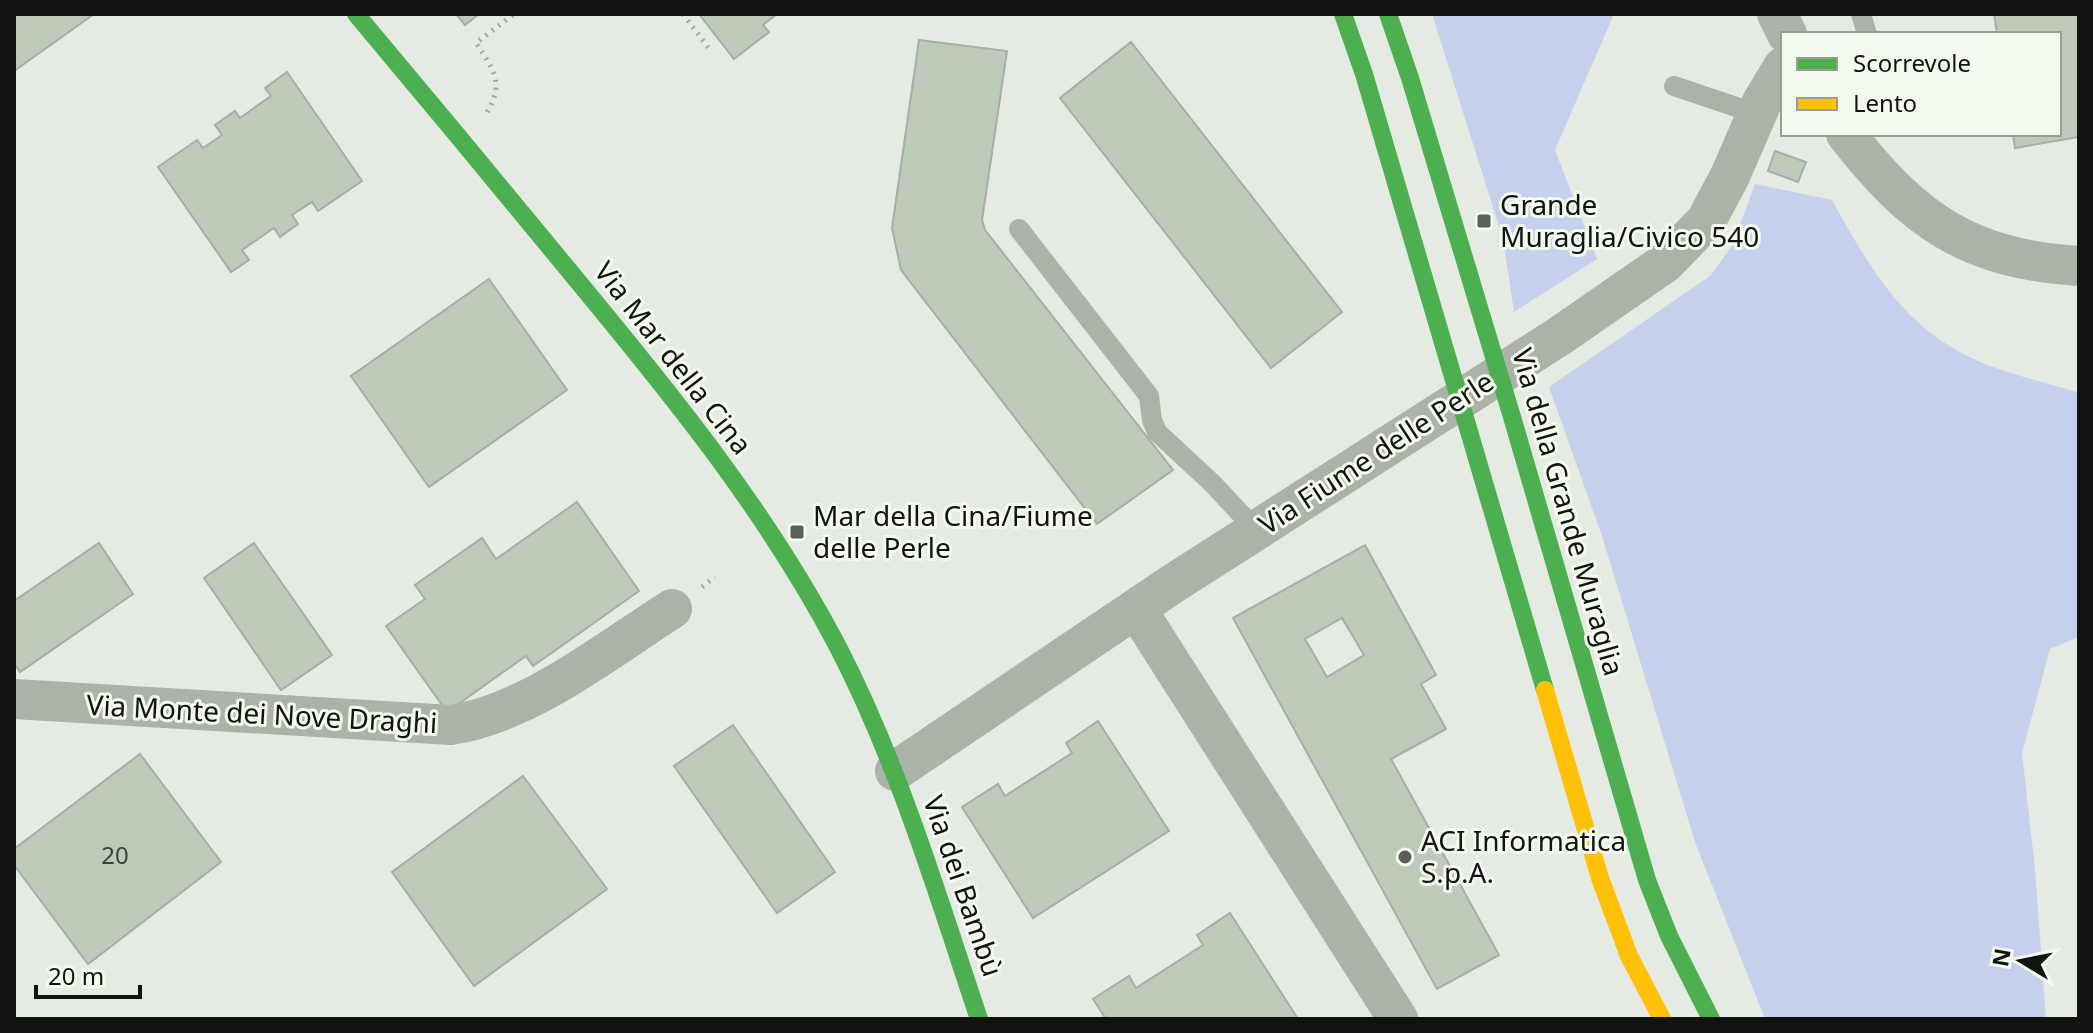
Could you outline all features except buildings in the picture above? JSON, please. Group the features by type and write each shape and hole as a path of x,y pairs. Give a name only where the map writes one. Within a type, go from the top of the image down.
{"street":[{"name":"Via Mar della Cina","path":"356,14 661,382 761,518 837,646 895,771"},
{"path":"1343,14 1364,74 1600,878 1629,956 1662,1019"},
{"name":"Via della Grande Muraglia","path":"1388,14 1512,417 1647,880 1669,936 1711,1019"},
{"path":"1777,14 1786,32"},
{"name":"Via Fiume delle Perle","path":"895,771 1256,530 1561,335 1665,263 1706,221 1781,71"},
{"path":"1856,138 1895,189 1958,238 2017,258 2079,266"},
{"name":"Via Monte dei Nove Draghi","path":"14,699 451,725 485,718 530,698 672,609"},
{"path":"1137,610 1398,1019"},
{"name":"Via dei Bambù","path":"895,771 979,1019"}],"lane":[{"path":"1674,86 1757,114"},
{"path":"1019,229 1149,396 1157,432 1212,483 1256,530"}],"path":[{"path":"460,138 479,123 496,96 497,82 492,66 476,43 514,14"},
{"path":"683,14 710,50"}],"shaded area":[{"path":"1432,14 1614,14 1555,150 1597,259 1514,312 1503,239"},
{"path":"1755,184 1832,200 1891,294 1929,331 1952,347 1990,366 2079,393 2079,637 2050,649 2022,753 2035,869 2046,1019 1765,1019 1695,842 1602,536 1549,387 1710,276 1732,246"}],"traffic: fast":[{"path":"356,14 648,367 750,502 811,597 880,737 916,830 979,1019"},
{"path":"1343,14 1364,74 1545,690"},
{"path":"1388,14 1512,417 1647,880 1669,936 1711,1019"}],"traffic: slow":[{"path":"1545,690 1600,878 1629,956 1662,1019"}],"place":[{"name":"Grande Muraglia/Civico 540","path":"1484,221"},
{"name":"Mar della Cina/Fiume delle Perle","path":"797,532"},
{"name":"ACI Informatica S.p.A.","path":"1405,857"}]}
